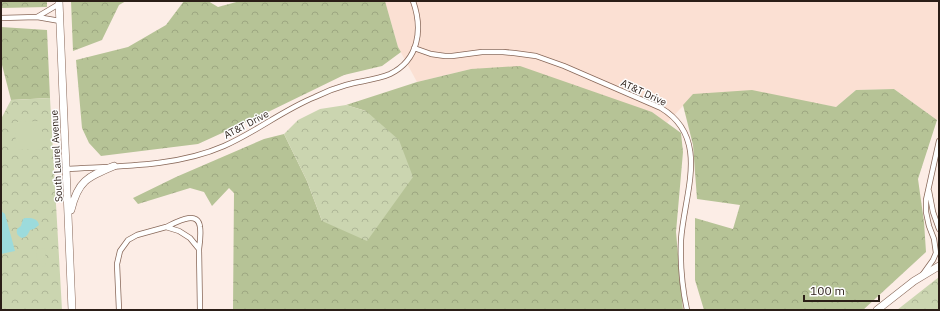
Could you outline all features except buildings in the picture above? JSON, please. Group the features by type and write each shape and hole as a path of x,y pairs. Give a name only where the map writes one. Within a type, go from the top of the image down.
{"main road":[{"name":"South Laurel Avenue","path":"59,2 72,310"},
{"path":"69,220 73,201 80,186 91,177 114,166"},
{"path":"876,310 921,276 939,266"}],"street":[{"name":"AT&T Drive","path":"67,169 168,162 204,153 249,134 298,104 315,96 345,85 378,78 389,74 405,63 414,48 418,35 418,21 413,1"},
{"path":"37,16 59,2"},
{"path":"1,18 37,16 60,21"},
{"name":"AT&T Drive","path":"414,48 431,54 444,56 482,52 503,52 525,54 541,58 564,66 660,108 677,120 683,128 687,138 691,162 681,241 682,277 687,310"},
{"path":"939,141 926,200 926,212 929,226 939,251"},
{"path":"928,188 933,212 939,229"},
{"path":"119,310 117,264 120,251 128,240 192,218 200,223 201,228 199,250 200,310"},
{"path":"166,227 179,231 190,238 199,250"},
{"path":"921,276 935,255 936,251 934,239"}],"shaded area":[{"path":"385,1 939,1 939,118 937,120 894,89 856,90 836,107 819,104 694,94 667,123 652,112 471,69 417,82 398,47"}],"green space":[{"path":"1,1 47,1 47,7 1,8"},
{"path":"71,1 126,1 119,5 102,40 73,51"},
{"path":"184,1 208,1 218,7 240,1 385,1 398,47 401,52 382,66 344,75 198,144 101,156 89,143 82,128 76,60 128,47 166,25"},
{"path":"1,27 47,30 50,98 11,100 1,61"},
{"path":"520,66 652,112 681,133 683,152 676,232 683,310 233,310 234,193 229,188 212,206 204,192 190,188 138,204 133,198 176,177 264,139 284,134 307,181 322,221 366,111 346,105 417,82 471,69"},
{"path":"894,89 937,120 918,179 924,222 926,252 863,310 704,310 695,280 695,218 733,229 740,205 697,199 693,145 683,105 693,94 752,90 836,107 856,90"},
{"path":"50,98 62,310 1,310 1,119 11,100"},
{"path":"346,105 366,111 399,140 413,177 367,241 322,221 307,181 284,134 298,120 320,109"},
{"path":"40,121 42,123 42,147 40,149 18,150 16,148 16,122"},
{"path":"45,248 46,266 38,267 36,249"},
{"path":"939,277 939,310 897,310"}],"water":[{"path":"1,211 5,214 15,251 1,254"},
{"path":"32,218 36,220 39,225 30,230 26,236 22,238 18,235 17,229 21,226 23,219"}]}
